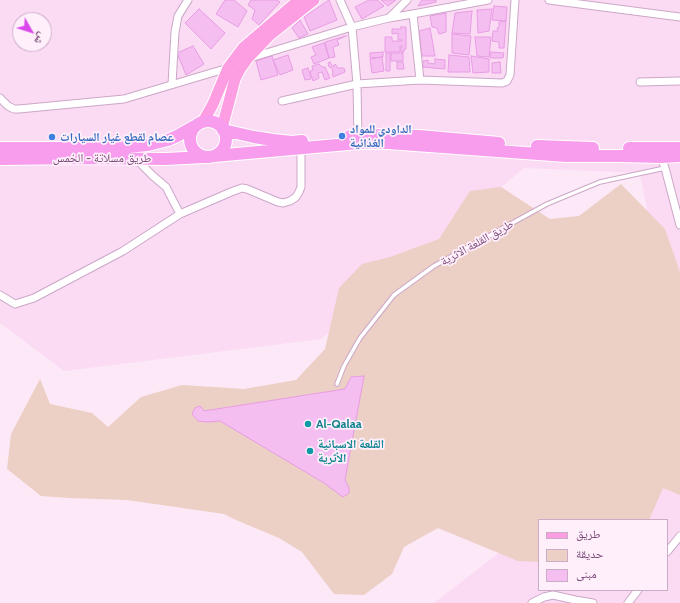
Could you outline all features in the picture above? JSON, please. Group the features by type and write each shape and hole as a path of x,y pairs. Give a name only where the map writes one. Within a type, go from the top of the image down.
{"highway":[{"path":"223,129 226,140 223,150 219,154 209,157 199,155 194,152 190,142 192,131 199,124 214,122 223,129 263,139 292,142 358,139 388,135 431,136 661,158 680,156"},
{"name":"طريق مسلاتة - الخمس","path":"0,148 114,148 148,145 168,140 199,124"},
{"name":"طريق مسلاتة - الخمس","path":"0,159 166,159 209,157 301,148 358,139"},
{"path":"661,158 680,148"}],"main road":[{"path":"199,124 213,104 228,68 243,48 299,0"},
{"path":"223,129 235,79 240,69 248,58 270,35 314,0"}],"street":[{"path":"172,84 175,32 178,16 188,0"},
{"path":"340,0 352,27 357,84 358,139"},
{"path":"388,18 407,0"},
{"path":"248,58 352,27 388,18 488,0"},
{"path":"282,101 357,84 420,80 502,83 507,81 510,75 515,0"},
{"path":"549,0 597,3 680,17"},
{"path":"413,14 420,80"},
{"path":"0,98 8,106 14,109 124,99 228,68"},
{"path":"640,82 680,81"},
{"path":"0,295 15,304 34,298 123,251 180,214 242,188 251,190 278,202 283,203 290,201 296,196 301,187 301,148"},
{"path":"136,158 166,187 180,214"},
{"path":"661,158 680,225"},
{"path":"668,551 680,536"},
{"path":"628,603 637,591"},
{"path":"532,603 544,597 553,595 592,603"}],"lane":[{"name":"طريق القلعة الاثرية","path":"337,384 344,366 360,338 394,295 434,266 547,204 661,158"}],"shaded area":[{"path":"0,0 680,0 680,380 640,173 524,168 321,339 64,371 0,323"},
{"path":"680,413 680,603 434,603 538,523 538,591 668,591 668,519 542,519"}],"green space":[{"path":"621,184 665,229 680,272 680,495 663,488 649,519 538,519 538,562 518,561 438,528 404,547 392,574 364,595 334,594 302,552 279,538 224,514 127,500 41,496 7,469 11,434 40,379 50,404 92,413 108,427 141,397 182,385 244,389 296,380 325,349 339,288 362,264 390,257 439,239 470,191 501,187 550,219 579,216"}],"building":[{"path":"225,0 234,0 247,11 238,27 216,14"},
{"path":"251,0 276,0 280,2 259,25 252,19 255,10 248,5"},
{"path":"329,0 337,20 310,31 304,17"},
{"path":"369,0 377,0 384,6 362,19 355,7"},
{"path":"381,0 396,0 388,6"},
{"path":"422,0 436,0 436,2 418,6"},
{"path":"494,6 507,7 506,21 492,20"},
{"path":"199,9 225,33 211,49 185,23"},
{"path":"492,9 489,31 478,33 477,10"},
{"path":"472,11 470,34 452,33 455,13"},
{"path":"446,13 446,32 439,34 437,28 432,27 430,16"},
{"path":"300,20 308,34 299,38 292,28"},
{"path":"506,21 504,48 499,48 499,42 492,41 493,31 498,31 497,28 499,27 499,22"},
{"path":"401,27 406,27 406,49 404,49 404,52 401,52 402,46 400,46 400,52 385,52 385,37 392,37 392,41 402,41 398,40 398,33 392,34 392,29 401,29"},
{"path":"430,28 435,56 422,56 419,31"},
{"path":"452,34 471,36 469,55 452,53"},
{"path":"346,36 337,40 339,45 333,47 335,57 329,58 325,42"},
{"path":"475,37 491,37 489,57 477,56"},
{"path":"324,43 329,58 314,64 311,57 316,55 312,47"},
{"path":"193,46 204,64 186,75 177,53"},
{"path":"383,52 383,57 370,58 370,53"},
{"path":"491,52 504,53 503,58 490,58"},
{"path":"386,53 390,53 390,71 386,71"},
{"path":"391,53 403,53 403,61 391,61"},
{"path":"288,55 293,70 280,75 273,60"},
{"path":"449,55 469,57 470,72 448,72"},
{"path":"272,56 278,75 261,80 256,61"},
{"path":"471,56 489,59 489,72 473,73"},
{"path":"382,57 384,71 372,73 370,59"},
{"path":"435,59 445,60 445,69 423,67 423,61 428,60 428,63 435,64"},
{"path":"330,62 333,67 335,64 338,68 344,68 345,72 333,77 332,68 329,67 328,63"},
{"path":"397,62 403,62 404,69 397,69"},
{"path":"500,62 501,73 492,73 492,63"},
{"path":"319,64 322,67 325,67 330,78 325,80 322,72 318,73 319,78 313,81 310,71 313,70 312,66"},
{"path":"308,68 311,79 305,80 302,70"},
{"name":"القلعة الاسبانية الأثرية","path":"364,376 345,480 349,488 349,493 343,497 324,483 220,421 198,421 192,414 195,408 200,406 204,411 345,389 351,377"}],"place":[{"name":"الداودي للمواد الغذائية","path":"342,136"},
{"name":"عصام لقطع غيار السيارات","path":"52,137"},
{"name":"Al-Qalaa","path":"308,424"},
{"name":"القلعة الاسبانية الأثرية","path":"310,451"}]}
